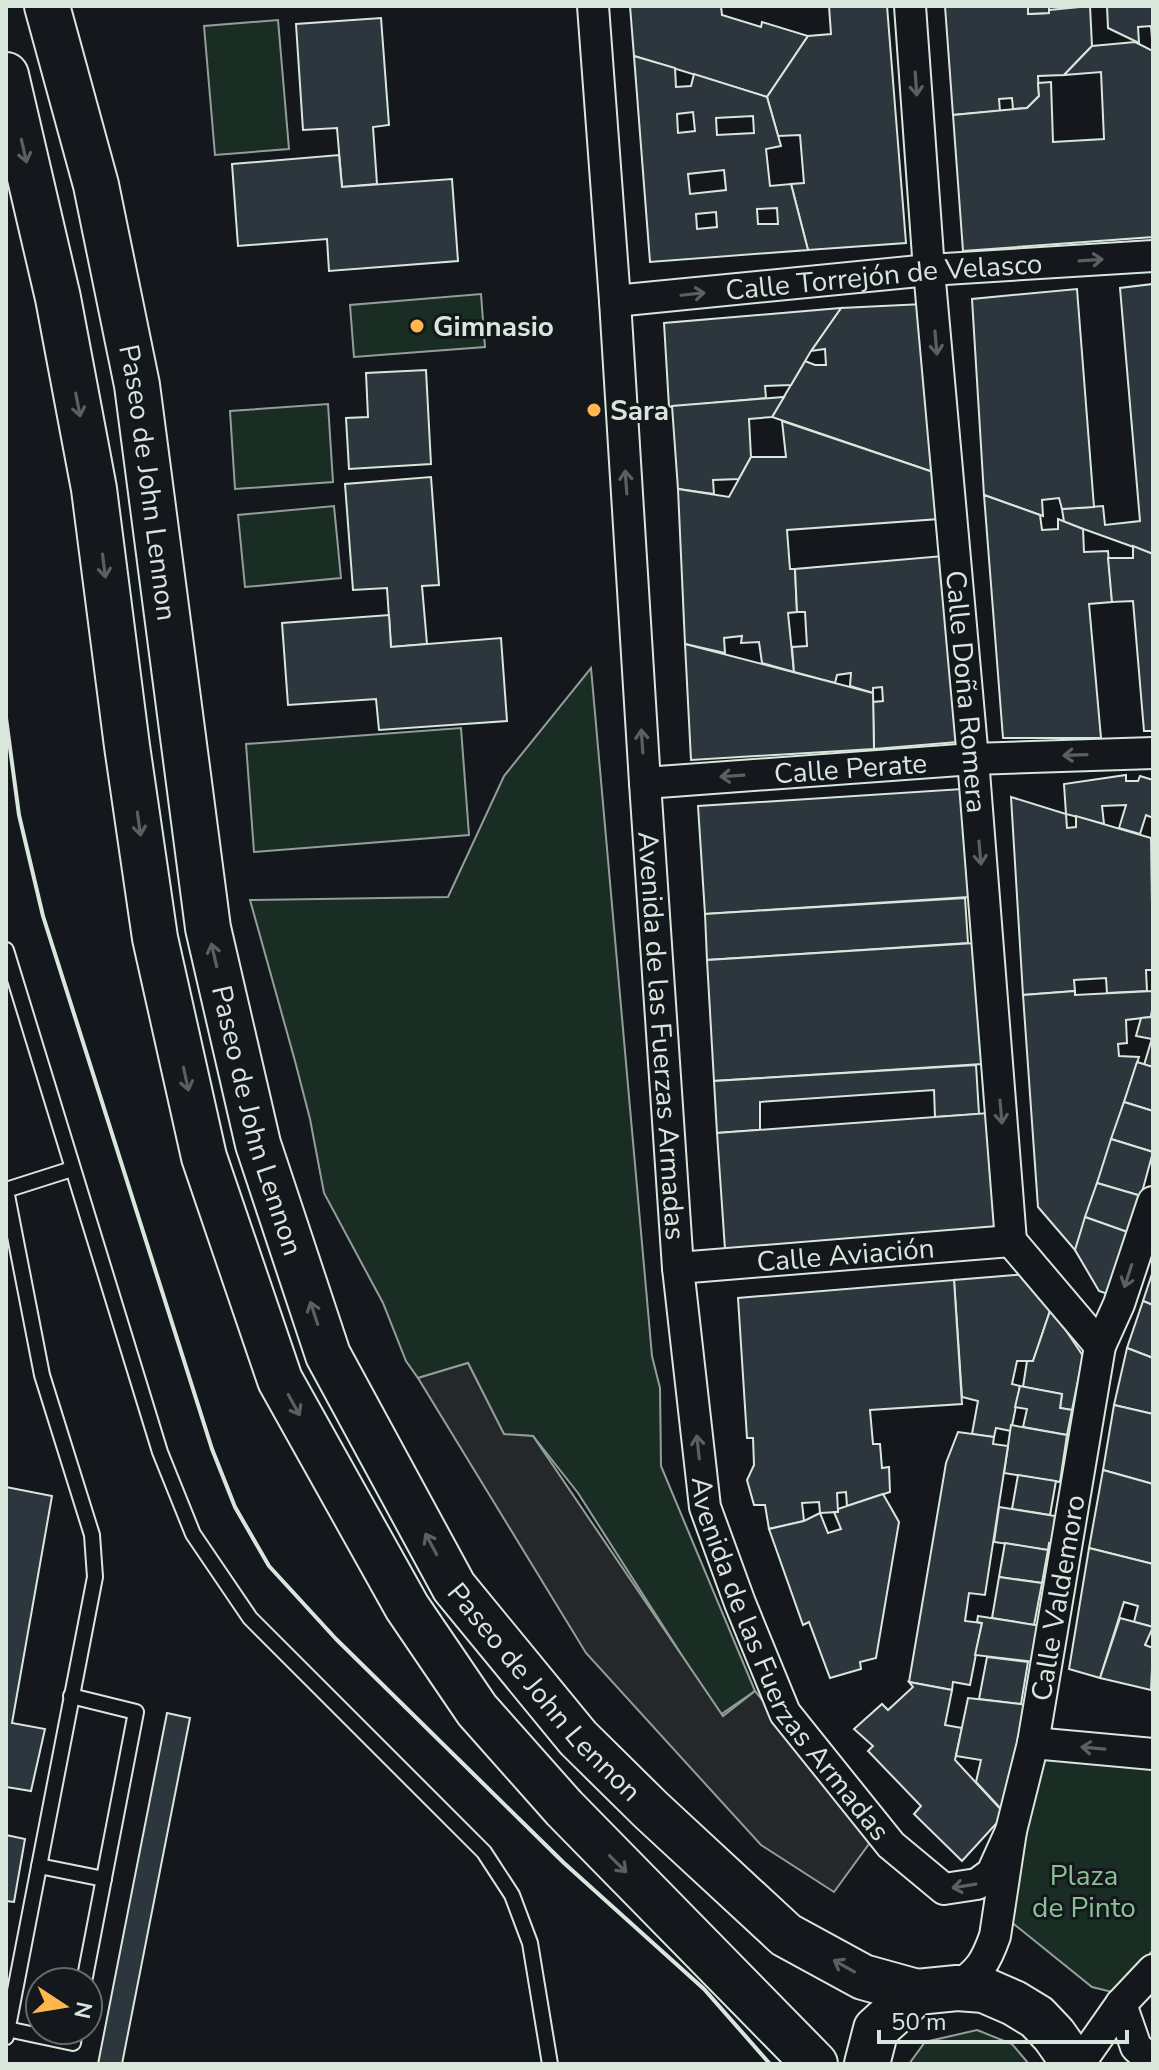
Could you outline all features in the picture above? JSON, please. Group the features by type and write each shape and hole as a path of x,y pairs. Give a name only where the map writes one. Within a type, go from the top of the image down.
{"highway":[{"name":"Paseo de John Lennon","path":"47,6 96,185 137,385 208,928 258,1144 328,1355 454,1587 578,1738 651,1810 786,1935 863,1977 937,1990 984,1990 1014,2003 1037,2017 1054,2035 1071,2064"},
{"name":"Paseo de John Lennon","path":"6,75 58,298 94,489 155,938 204,1157 280,1380 407,1607 477,1710 564,1808 815,2064"},
{"path":"867,2064 876,2029 937,1990"}],"street":[{"name":"Avenida de las Fuerzas Armadas","path":"593,6 678,1268 705,1507 785,1713 891,1845 944,1889 977,1884 992,1873 1011,1831"},
{"name":"Calle Doña Romera","path":"910,6 929,270 973,759 1011,1241"},
{"name":"Calle Torrejón de Velasco","path":"615,301 929,270 1153,256"},
{"name":"Calle Perate","path":"645,783 973,759 1153,753"},
{"name":"Calle Valdemoro","path":"937,1990 979,1971 995,1936 1011,1831 1033,1743 1100,1346 1119,1304 1153,1202"},
{"name":"Calle Aviación","path":"678,1268 1011,1241"},
{"path":"1011,1241 1100,1346"},
{"path":"1033,1743 1153,1754"},
{"path":"1079,2064 1121,2004 1153,1970"},
{"path":"1121,2004 1136,2047 1153,2062"}],"lane":[{"path":"6,950 160,1452 193,1534 250,1618 484,1852 512,1895 530,1943 550,2064"},
{"path":"7,2033 95,1577 92,1535 42,1375 6,1190 72,1169"},
{"path":"71,1696 136,1712 87,1966"},
{"path":"39,1866 104,1879"}],"green space":[{"path":"278,20 289,149 215,155 204,26"},
{"name":"Gimnasio","path":"481,294 485,347 354,357 350,305"},
{"path":"328,404 333,482 235,489 230,411"},
{"path":"334,506 341,578 245,587 238,515"},
{"path":"591,668 652,1356 660,1388 661,1466 755,1691 720,1715 578,1493 533,1436 504,1435 468,1363 418,1378 406,1361 383,1303 324,1193 310,1119 250,900 448,897 504,776"},
{"path":"461,728 469,835 254,852 246,744"},
{"name":"Plaza de Pinto","path":"1042,1758 1153,1767 1153,1950 1116,1993 1092,1987 1010,1921 1025,1819"},
{"path":"977,2030 1012,2044 1029,2064 909,2064 925,2042"}],"shaded area":[{"path":"468,1363 504,1434 533,1436 723,1716 755,1691 874,1837 834,1892 761,1845 586,1653 418,1378"}],"building":[{"path":"630,6 721,6 722,15 761,27 762,22 808,36 767,97 634,56"},
{"path":"829,6 887,6 906,243 808,250 791,184 804,183 800,135 778,136 767,97 808,36 831,34"},
{"path":"945,6 1028,6 1028,14 1090,6 1092,46 1064,75 1038,76 1039,96 1027,108 1013,109 1012,98 999,99 1000,111 953,115"},
{"path":"1028,6 1049,6 1049,13 1028,14"},
{"path":"1107,6 1153,6 1153,51 1151,26 1138,27 1139,43 1108,28"},
{"path":"381,18 389,125 373,127 377,184 342,187 337,128 303,130 296,24"},
{"path":"1135,42 1153,51 1153,237 963,251 953,115 1027,108 1039,96 1038,83 1051,82 1053,142 1104,139 1101,72 1064,75 1092,46"},
{"path":"634,56 675,68 676,87 691,86 694,74 767,97 781,146 766,149 770,186 791,184 808,250 650,262","holes":["693,112 695,131 678,133 677,114","753,116 754,133 717,135 716,118","724,170 726,190 690,194 688,174","777,208 778,224 758,224 757,209","716,212 717,227 697,229 696,214"]},
{"path":"339,155 342,187 452,179 458,261 329,271 327,239 238,246 232,164"},
{"path":"1153,284 1153,554 1064,522 1062,509 1103,506 1105,525 1140,521 1120,288"},
{"path":"1077,289 1094,507 1062,509 1059,498 1042,500 1043,516 984,495 972,299"},
{"path":"923,304 936,473 772,417 805,361 826,365 825,349 811,351 841,308"},
{"path":"841,308 791,385 765,386 766,398 669,407 664,323"},
{"path":"426,370 431,464 349,469 346,418 368,417 366,373"},
{"path":"784,397 772,417 749,419 751,457 739,479 713,480 714,494 678,489 672,406"},
{"path":"782,421 936,473 939,519 787,530 790,569 795,569 797,612 788,613 794,672 762,663 759,642 741,643 742,636 724,638 725,653 685,644 678,489 729,497 751,457 786,457"},
{"path":"431,477 439,585 422,586 427,644 391,647 387,588 353,590 345,484"},
{"path":"984,495 1040,515 1042,530 1058,529 1058,519 1083,529 1084,552 1108,551 1112,602 1089,604 1101,738 1003,738"},
{"path":"1133,546 1153,554 1153,731 1144,731 1133,601 1112,602 1108,558 1133,558"},
{"path":"943,556 958,742 874,749 873,702 883,701 882,687 873,688 873,693 850,686 851,673 837,675 835,683 794,672 792,647 807,646 805,612 797,612 795,569"},
{"path":"389,615 391,647 501,638 507,721 379,730 376,699 288,705 282,623"},
{"path":"685,644 873,693 874,749 691,760"},
{"path":"1126,775 1126,781 1138,781 1140,776 1153,780 1153,818 1146,815 1140,834 1119,828 1126,805 1102,806 1104,824 1066,814 1064,784"},
{"path":"962,789 969,897 705,914 698,806"},
{"path":"1011,797 1066,814 1067,828 1076,827 1076,816 1151,838 1153,970 1146,970 1147,991 1107,993 1106,978 1074,980 1075,991 1023,995"},
{"path":"965,898 968,943 707,960 705,914"},
{"path":"975,943 982,1064 714,1081 707,960"},
{"path":"1075,991 1075,995 1153,991 1153,1005 1151,1017 1126,1020 1127,1043 1118,1044 1119,1056 1139,1057 1075,1250 1038,1207 1023,995"},
{"path":"1153,1005 1152,1039 1136,1036 1141,1018 1151,1017"},
{"path":"1153,1035 1153,1067 1144,1065"},
{"path":"1137,1062 1153,1067 1153,1111 1124,1102"},
{"path":"976,1065 979,1114 935,1117 934,1090 760,1102 760,1130 717,1133 714,1081"},
{"path":"1124,1102 1153,1111 1153,1152 1111,1139"},
{"path":"989,1113 997,1229 725,1249 717,1133"},
{"path":"1111,1139 1153,1152 1141,1196 1097,1183"},
{"path":"1097,1183 1148,1198 1136,1235 1085,1217"},
{"path":"1085,1217 1136,1235 1116,1297 1099,1291 1075,1250"},
{"path":"1153,1271 1153,1305 1143,1301"},
{"path":"1028,1274 1051,1308 1033,1361 1017,1361 1012,1384 1020,1386 1011,1431 996,1428 994,1437 972,1434 978,1401 962,1397 954,1280"},
{"path":"954,1280 962,1404 870,1410 873,1444 880,1444 882,1468 889,1467 890,1492 847,1506 846,1492 837,1493 838,1512 820,1513 819,1502 802,1503 804,1521 769,1529 765,1505 754,1505 747,1480 754,1465 753,1438 747,1438 738,1298"},
{"path":"1143,1301 1153,1305 1153,1358 1127,1348"},
{"path":"1051,1308 1083,1356 1072,1410 1060,1408 1062,1394 1023,1387 1027,1361 1033,1361"},
{"path":"1127,1348 1153,1358 1153,1414 1114,1405"},
{"path":"1020,1386 1062,1394 1060,1408 1072,1410 1067,1435 1023,1427 1027,1409 1015,1407"},
{"path":"1114,1405 1153,1414 1153,1484 1103,1470"},
{"path":"1011,1425 1067,1435 1060,1482 1004,1473"},
{"path":"958,1432 994,1437 993,1444 1008,1446 985,1595 969,1593 965,1621 982,1623 970,1685 953,1682 952,1690 909,1682 946,1463"},
{"path":"1103,1470 1153,1484 1153,1564 1089,1548"},
{"path":"1018,1475 1056,1481 1050,1515 1012,1509"},
{"path":"6,1487 52,1496 12,1723 45,1729 31,1791 6,1787"},
{"path":"883,1494 899,1522 876,1658 860,1662 861,1669 830,1678 809,1622 803,1625 769,1529 804,1521 820,1513 828,1533 841,1529 834,1512 838,1509"},
{"path":"999,1507 1055,1516 1054,1525 1059,1526 1055,1544 1049,1543 1048,1550 994,1542"},
{"path":"1005,1543 1048,1550 1042,1583 999,1577"},
{"path":"1089,1548 1153,1564 1153,1627 1134,1622 1138,1606 1124,1602 1100,1678 1069,1669"},
{"path":"999,1577 1042,1583 1034,1625 992,1618"},
{"path":"978,1616 1041,1626 1035,1662 975,1655 982,1623 977,1622"},
{"path":"1120,1618 1153,1627 1145,1645 1153,1648 1151,1690 1100,1678"},
{"path":"987,1657 1028,1662 1021,1704 979,1699"},
{"path":"909,1682 952,1690 945,1725 962,1728 955,1760 1005,1814 962,1861 914,1814 921,1806 868,1751 873,1746 854,1729 882,1704 888,1710 913,1687"},
{"path":"968,1698 1028,1705 1004,1812 976,1782 981,1760 956,1756"},
{"path":"167,1713 190,1718 122,2064 98,2064 104,2046"},
{"path":"6,1835 25,1839 14,1902 6,1901"}],"wall":[{"path":"6,718 19,815 43,916 212,1449 235,1507 269,1566 336,1639 564,1863 704,1989 770,2064"}],"place":[{"name":"Gimnasio","path":"417,326"},
{"name":"Sara","path":"594,410"}]}
